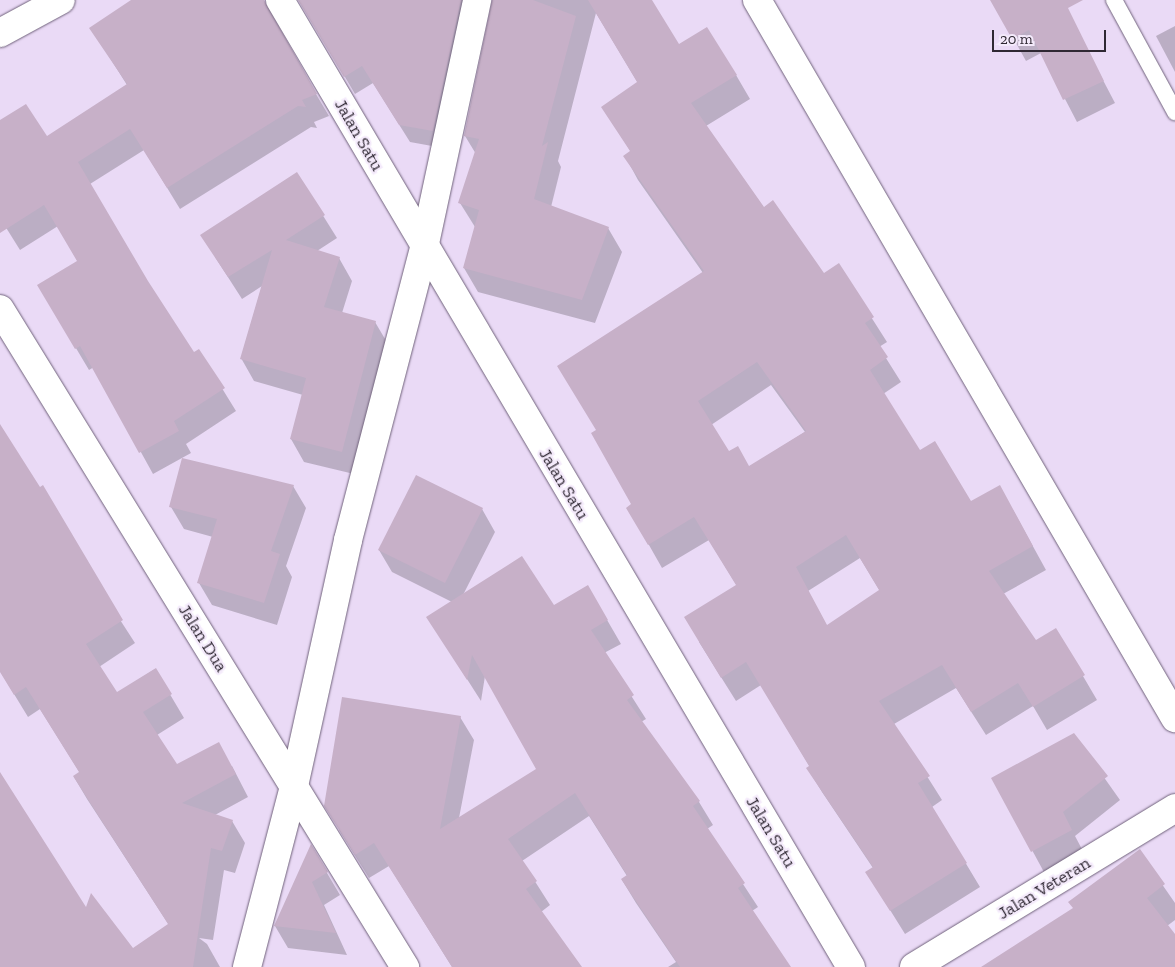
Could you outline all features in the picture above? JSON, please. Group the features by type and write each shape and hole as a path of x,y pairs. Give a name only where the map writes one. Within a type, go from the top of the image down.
{"street":[{"path":"0,33 62,0"},
{"name":"Jalan Satu","path":"280,0 424,248 851,967"},
{"path":"246,967 294,786 348,540 424,248 477,0"},
{"path":"757,0 1175,718"},
{"name":"Jalan Dua","path":"0,309 405,967"},
{"name":"Jalan Veteran","path":"914,967 1175,808"}],"lane":[{"path":"1114,0 1175,112"}],"building":[{"path":"131,0 264,0 317,94 302,100 306,107 298,106 167,188 130,129 78,162 148,281 194,352 199,349 225,388 174,421 179,431 139,453 80,346 75,349 37,285 77,261 44,205 0,233 0,120 26,104 47,136 127,84 89,28"},
{"path":"298,0 461,0 433,131 399,125 362,66 344,77"},
{"path":"492,0 533,0 576,16 542,146 548,142 534,199 609,227 582,300 463,268 479,210 458,203 479,139 464,136"},
{"path":"588,0 652,0 679,44 707,27 737,75 691,103 764,207 773,200 824,273 839,263 874,317 865,323 888,357 870,370 920,450 935,441 971,501 1000,485 1033,546 989,571 1036,640 1056,628 1085,675 1033,707 1018,683 971,712 942,665 879,701 930,776 918,783 967,863 890,911 865,872 873,867 806,768 809,766 746,662 721,678 684,617 736,585 694,517 648,545 626,508 631,504 591,433 596,430 557,366 704,271 623,156 630,151 601,107 637,82","holes":["757,362 806,431 749,466 738,446 729,451 698,401","846,535 879,590 827,625 796,567"]},
{"path":"990,0 1083,0 1068,8 1104,81 1063,100 1029,30 1012,39"},
{"path":"297,172 325,215 286,240 340,257 324,307 376,321 342,452 290,439 306,378 240,359 272,250 228,277 200,235"},
{"path":"0,424 40,487 43,485 123,620 86,644 117,692 156,668 172,694 143,712 177,764 219,742 236,774 182,803 233,820 222,851 211,848 193,967 0,967 0,772 86,907 91,893 133,948 168,924 73,776 79,772 26,687 14,695 0,672"},
{"path":"182,458 294,485 271,551 280,554 264,603 197,583 217,519 169,507"},
{"path":"416,475 483,508 445,583 378,550"},
{"path":"522,556 554,605 588,585 608,620 591,630 634,695 627,700 700,801 693,806 745,883 738,888 791,967 680,967 621,879 627,875 575,793 508,839 537,881 526,889 582,967 452,967 374,843 355,855 324,806 342,697 461,716 440,829 536,769 472,655 467,680 426,617"},
{"path":"1074,733 1108,776 1063,812 1072,830 1031,852 991,778"},
{"path":"311,844 328,872 312,882 336,933 274,926"},
{"path":"1140,849 1165,884 1147,898 1175,934 1175,967 981,967 1073,908 1068,902"}]}
